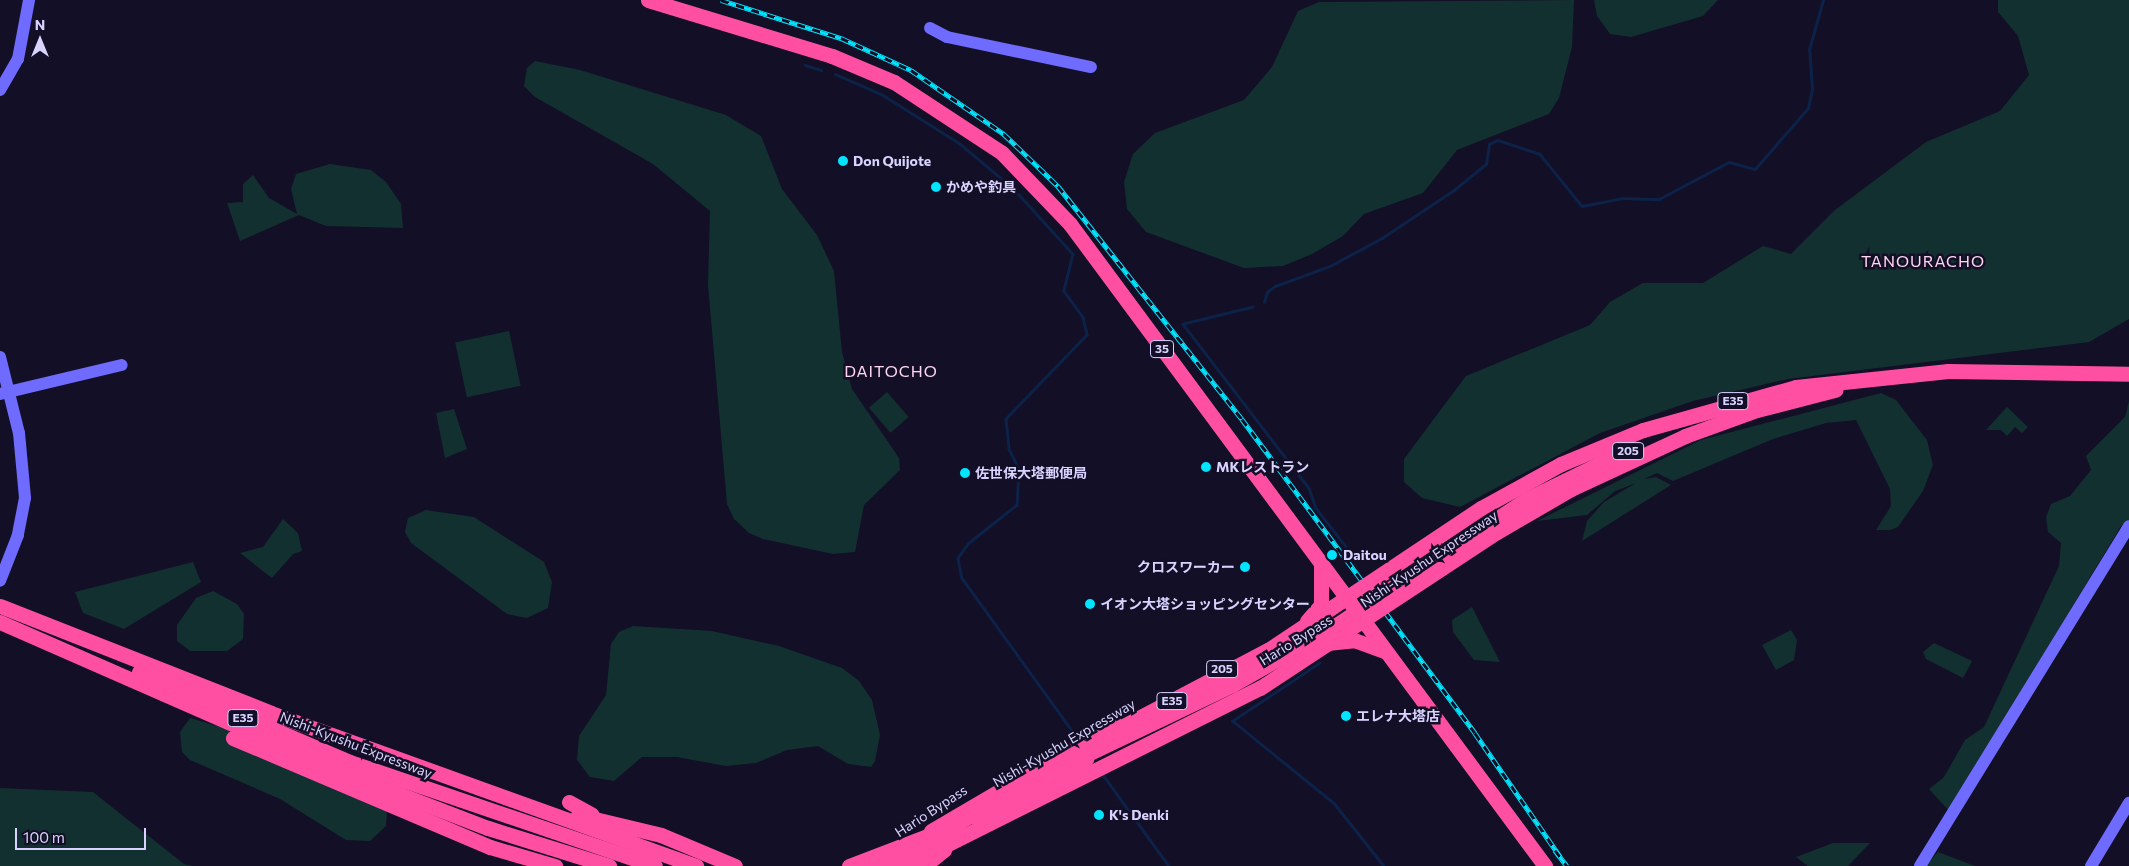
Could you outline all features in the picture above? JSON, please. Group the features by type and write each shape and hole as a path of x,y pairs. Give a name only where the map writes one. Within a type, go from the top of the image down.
{"highway":[{"name":"35","path":"648,0 832,56 894,82 1002,153 1070,224 1545,866"},
{"name":"Nishi-Kyushu Expressway","path":"849,866 951,827 1098,740 1268,650 1481,508 1562,464 1682,416 1836,380 1912,372 2129,374"},
{"name":"Nishi-Kyushu Expressway","path":"904,866 1260,688 1497,532 1608,470 1720,422 1796,399 1878,383 2006,372"},
{"name":"205","path":"1099,746 1232,685 1328,628 1402,578 1527,499 1610,459 1763,404 1878,383"},
{"path":"1402,578 1530,487 1682,416"},
{"path":"1306,622 1321,605 1321,565"},
{"path":"0,606 271,712 655,849 696,866"},
{"name":"Nishi-Kyushu Expressway","path":"0,606 163,683 350,762 655,866"},
{"name":"Hario Bypass","path":"876,866 930,832 1099,746 1328,609 1352,606 1346,628 1321,645 1211,708 1099,746"},
{"name":"Nishi-Kyushu Expressway","path":"0,622 60,650 342,772 488,828 609,866"},
{"path":"1082,755 1328,628"},
{"path":"1321,645 1354,640 1385,652"},
{"path":"60,650 273,756 540,864 555,866"},
{"name":"205","path":"894,866 1082,755"},
{"name":"Hario Bypass","path":"924,866 953,843 1082,755"},
{"path":"569,802 655,849"},
{"path":"526,804 599,819 661,835 735,866"},
{"path":"917,866 953,843"}],"street":[{"path":"0,90 18,58 29,0"},
{"path":"930,28 948,36 1090,67"},
{"path":"0,357 4,393 24,465 25,498 18,535 0,580"},
{"path":"4,393 122,365"},
{"path":"1920,866 2129,526"},
{"path":"2091,866 2129,803"}],"green space":[{"path":"1574,0 1572,47 1559,98 1549,114 1457,150 1423,193 1364,214 1343,236 1312,254 1283,266 1244,268 1146,232 1127,209 1124,182 1133,154 1155,133 1244,100 1272,67 1298,11 1319,2"},
{"path":"1594,0 1718,0 1703,16 1631,37 1610,34 1597,16"},
{"path":"1998,0 2129,0 2129,319 2089,342 1788,379 1693,401 1600,433 1460,507 1422,498 1404,482 1404,459 1466,376 1590,325 1610,302 1643,283 1703,283 1763,246 1791,254 1835,210 1926,142 2000,111 2029,75 2018,36 1998,12"},
{"path":"535,61 580,70 726,115 761,136 782,189 817,235 834,271 842,352 852,389 899,458 900,470 864,505 855,552 833,554 763,539 749,533 734,519 727,504 708,285 710,211 653,164 535,97 524,86 527,68"},
{"path":"330,164 371,170 386,182 401,204 403,228 326,226 299,215 240,241 227,203 243,202 243,184 253,175 269,198 297,214 291,189 296,174"},
{"path":"509,331 521,386 467,397 455,342"},
{"path":"887,392 909,417 891,433 869,408"},
{"path":"1881,393 1896,400 1927,440 1933,465 1923,491 1898,527 1890,530 1876,530 1891,506 1890,489 1856,420 1826,423 1773,439 1673,481 1657,473 1644,479 1656,477 1671,485 1582,541 1587,521 1604,502 1636,483 1615,491 1587,515 1537,521 1701,440"},
{"path":"2129,401 2129,520 2121,526 1949,811 1929,789 1944,777 1965,740 1984,727 2059,566 2061,543 2048,532 2046,517 2051,504 2070,496 2091,470 2086,456 2125,417"},
{"path":"2007,407 2028,427 2022,433 2015,427 2007,436 2001,430 1986,430"},
{"path":"454,409 467,449 445,458 436,413"},
{"path":"426,510 474,517 544,562 552,582 548,608 527,618 507,614 411,543 405,532 408,518"},
{"path":"283,519 298,533 302,551 293,554 272,578 240,553 263,547"},
{"path":"193,562 201,582 124,629 83,613 75,592"},
{"path":"213,591 237,604 244,614 243,639 227,651 190,651 177,641 177,625 196,598"},
{"path":"1472,607 1500,662 1474,660 1453,632 1452,620"},
{"path":"633,626 712,631 779,646 842,668 859,681 872,700 880,735 875,761 871,767 848,764 818,746 787,750 756,763 726,766 677,757 642,757 614,781 590,777 577,760 579,736 606,695 611,644 619,632"},
{"path":"1791,630 1797,640 1794,660 1776,670 1762,645"},
{"path":"1934,643 1972,661 1963,678 1926,659 1923,652"},
{"path":"190,718 224,728 387,810 386,826 370,841 346,840 280,799 190,760 182,752 180,732"},
{"path":"0,788 93,792 184,864 193,866 0,866"},
{"path":"1833,843 1870,843 1848,866 1808,866 1796,857"},
{"path":"1938,852 1975,866 1925,866"}],"waterway":[{"path":"1264,302 1267,292 1275,286 1330,266 1382,238 1454,190 1486,164 1489,144 1498,140 1540,154 1582,206 1623,198 1659,199 1729,162 1755,169 1808,108 1812,89 1809,50 1823,0"},
{"path":"805,65 821,70"},
{"path":"835,74 883,95 959,143 1014,189 1073,254 1064,291 1083,317 1087,335 1006,419 1009,449 1019,469 1017,505 969,543 958,558 962,578 1078,739"},
{"path":"1253,307 1183,324 1309,488 1316,508 1354,557"},
{"path":"1320,663 1233,721 1334,803 1384,866"},
{"path":"1101,772 1169,866"}],"railway":[{"path":"721,0 841,38 911,70 1004,134 1058,186 1242,419 1475,733 1560,856"},
{"path":"1555,850 1567,866"}],"place":[{"name":"Don Quijote","path":"843,161"},
{"name":"かめや釣具","path":"936,187"},
{"name":"MKレストラン","path":"1206,467"},
{"name":"佐世保大塔郵便局","path":"965,473"},
{"name":"Daitou","path":"1332,555"},
{"name":"クロスワーカー","path":"1245,567"},
{"name":"イオン大塔ショッピングセンター","path":"1090,604"},
{"name":"エレナ大塔店","path":"1346,716"},
{"name":"K's Denki","path":"1099,815"}],"district":[{"name":"TANOURACHO","path":"1923,261"},
{"name":"DAITOCHO","path":"891,371"}]}
